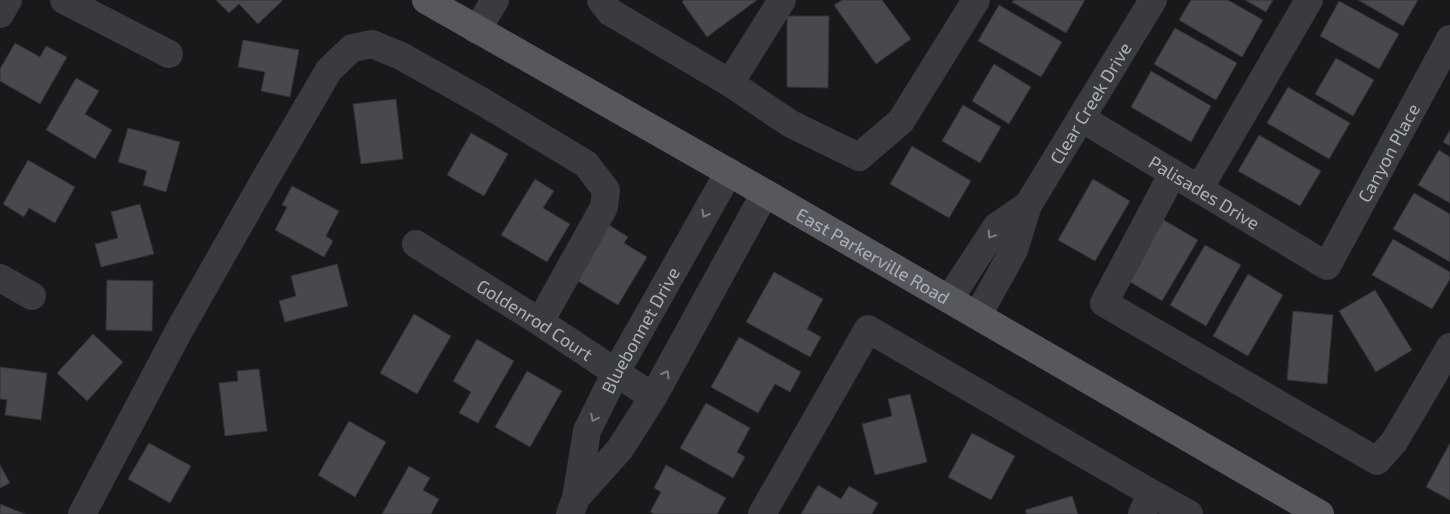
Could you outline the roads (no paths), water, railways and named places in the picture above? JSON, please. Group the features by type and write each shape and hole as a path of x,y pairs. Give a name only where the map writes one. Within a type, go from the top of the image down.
{"main road":[{"name":"East Parkerville Road","path":"426,0 978,315 1320,514"}],"street":[{"path":"0,14 8,0"},
{"path":"64,0 169,54"},
{"path":"477,30 494,0"},
{"path":"601,0 610,12 730,83 791,124 860,157 902,120 976,0"},
{"path":"730,83 782,0"},
{"name":"Clear Creek Drive","path":"978,315 1014,250 1028,205 1153,0"},
{"path":"1199,189 1309,0"},
{"name":"Canyon Place","path":"1328,266 1442,72 1450,39"},
{"path":"82,514 180,329 264,181 329,70 352,48 372,44 401,56 483,102 586,164 606,190 604,207 540,322"},
{"name":"Palisades Drive","path":"1081,118 1328,266"},
{"name":"Bluebonnet Drive","path":"573,506 587,431 616,372 729,172"},
{"path":"1173,173 1104,303 1376,461 1394,442 1450,347"},
{"name":"Bluebonnet Drive","path":"573,506 620,449 653,397 765,193"},
{"name":"Clear Creek Drive","path":"949,299 997,226 1028,205"},
{"name":"Goldenrod Court","path":"416,244 540,322 653,397"},
{"path":"0,278 32,296"},
{"path":"762,514 868,329 1146,503 1189,514"}]}
